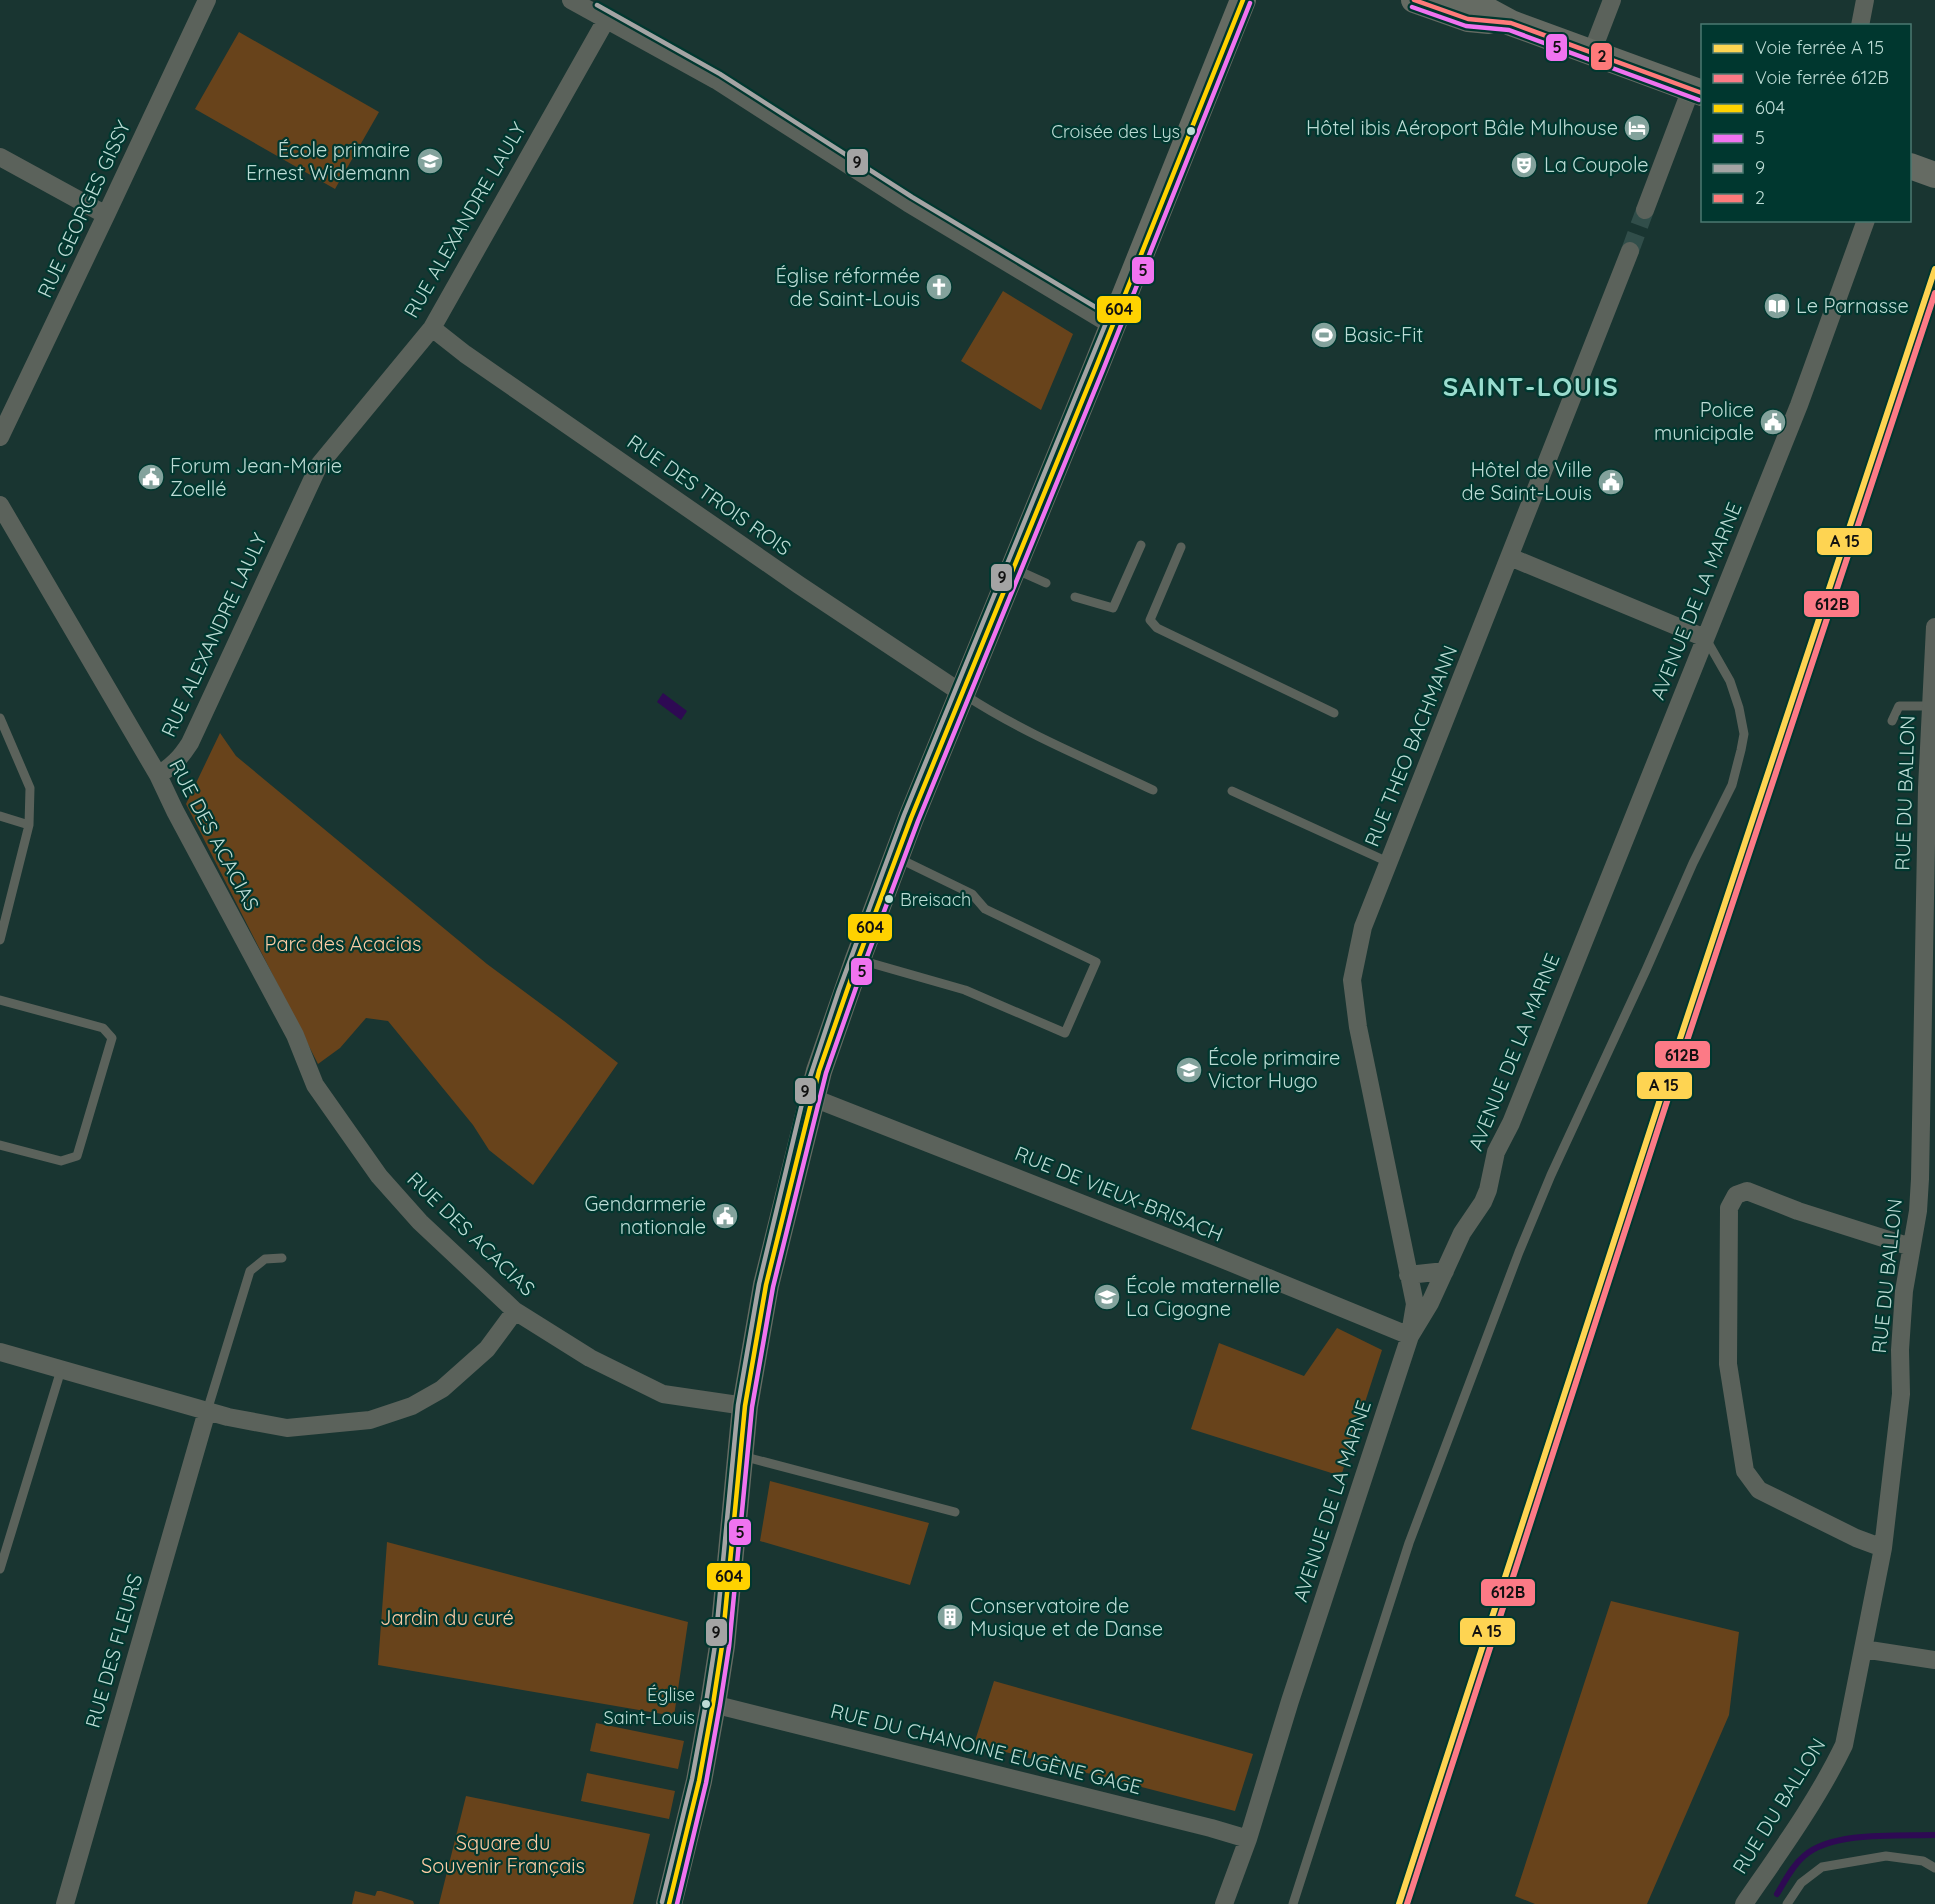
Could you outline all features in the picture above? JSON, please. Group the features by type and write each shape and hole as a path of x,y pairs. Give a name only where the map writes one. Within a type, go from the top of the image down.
{"main road":[{"path":"669,1904 699,1781 713,1704 722,1646 745,1406 766,1285 812,1097 858,959 896,857 1113,326 1243,0"},
{"path":"1414,0 1468,19 1510,23"},
{"path":"1465,0 1510,23 1697,91"},
{"path":"1911,166 1935,175"}],"street":[{"name":"RUE GEORGES GISSY","path":"0,437 207,0"},
{"path":"571,0 599,11 716,80 908,203 1113,326"},
{"path":"1592,52 1612,0"},
{"path":"1860,24 1865,0"},
{"name":"RUE ALEXANDRE LAULY","path":"162,783 171,767 190,743 319,465 432,328 599,11"},
{"path":"1645,210 1697,91"},
{"path":"0,157 106,215"},
{"name":"AVENUE DE LA MARNE","path":"1224,1904 1248,1839 1290,1701 1410,1336 1430,1303 1462,1233 1483,1202 1488,1190 1497,1152 1511,1123 1799,405 1865,222"},
{"name":"RUE THEO BACHMANN","path":"1410,1336 1414,1304 1358,1027 1352,980 1362,927 1630,251"},
{"name":"RUE DES TROIS ROIS","path":"432,328 465,354 799,585 963,694"},
{"name":"RUE DES ACACIAS","path":"0,505 162,783 294,1035 315,1085 379,1176 420,1222 515,1311 590,1358 663,1394 745,1406"},
{"path":"1510,557 1706,638"},
{"name":"RUE DU BALLON","path":"1750,1902 1832,1770 1844,1745 1883,1548 1900,1394 1899,1350 1904,1291 1918,1211 1920,1179 1931,787 1930,706 1935,627"},
{"name":"RUE DE VIEUX-BRISACH","path":"812,1097 1210,1254 1410,1336"},
{"path":"1883,1548 1856,1538 1759,1490 1745,1472 1728,1364 1729,1208 1736,1195 1747,1191 1798,1211 1911,1247"},
{"path":"1408,1275 1445,1271"},
{"path":"0,1352 228,1417 287,1428 370,1420 412,1406 442,1389 487,1349 515,1311"},
{"name":"RUE DES FLEURS","path":"64,1904 207,1411"},
{"path":"1863,1649 1935,1660"},
{"name":"RUE DU CHANOINE EUGÈNE GAGE","path":"713,1704 1248,1839"}],"lane":[{"path":"1075,597 1113,608 1141,545"},
{"path":"1181,547 1150,620 1157,628 1334,713"},
{"path":"1013,568 1046,583"},
{"path":"1293,1904 1409,1543 1519,1252 1551,1175 1693,863 1732,785 1744,734 1739,708 1730,681 1706,638"},
{"path":"963,694 1020,726 1153,790"},
{"path":"1892,721 1899,706 1930,706"},
{"path":"0,718 30,788 29,825 0,940"},
{"path":"1232,791 1388,862"},
{"path":"0,816 29,825"},
{"path":"858,959 965,990 1065,1033 1096,962 985,909 972,894 896,857"},
{"path":"0,1000 103,1028 112,1038 77,1156 61,1161 0,1145"},
{"path":"207,1411 250,1271 265,1258 282,1258"},
{"path":"0,1569 61,1370"},
{"path":"740,1455 955,1512"},
{"path":"1787,1904 1802,1883 1822,1867 1886,1856 1923,1862 1935,1868"}],"green space":[{"path":"239,32 379,112 335,189 195,109"},
{"path":"1003,291 1073,334 1041,410 961,361"},
{"name":"Parc des Acacias","path":"220,733 236,756 487,964 618,1063 533,1185 489,1150 473,1125 388,1021 366,1018 340,1048 318,1064 186,804"},
{"path":"1337,1328 1382,1350 1341,1476 1191,1429 1219,1343 1304,1376"},
{"path":"770,1481 929,1523 910,1585 760,1541"},
{"name":"Jardin du curé","path":"387,1542 688,1622 674,1716 378,1665"},
{"path":"1611,1601 1739,1632 1729,1715 1647,1904 1535,1904 1515,1896"},
{"path":"994,1681 1253,1754 1235,1811 974,1744"},
{"path":"596,1723 684,1741 678,1769 590,1751"},
{"path":"587,1773 675,1791 669,1819 581,1801"},
{"name":"Square du Souvenir Français","path":"466,1796 650,1834 633,1904 439,1904"},
{"path":"355,1891 375,1896 377,1891 381,1891 413,1901 414,1904 352,1904"}],"shaded area":[{"path":"663,693 687,711 681,720 657,702"}],"waterway":[{"path":"1777,1894 1789,1874 1804,1856 1831,1842 1866,1836 1935,1835"}],"tunnel":[{"path":"1630,251 1645,210"}],"transit line":[{"name":"604","path":"669,1904 699,1781 713,1704 722,1646 745,1406 766,1285 819,1071 911,818 1096,367 1243,0"},
{"name":"2","path":"1414,0 1468,19 1511,23 1701,93"},
{"name":"5","path":"677,1904 706,1783 720,1705 729,1647 752,1407 773,1287 826,1073 918,821 1103,370 1250,3"},
{"name":"9","path":"597,5 720,74 912,197 1117,320"},
{"name":"5","path":"1412,7 1466,26 1509,30 1699,100"},
{"path":"1399,1904 1665,1084 1935,269"},
{"name":"9","path":"662,1902 692,1779 706,1703 715,1645 738,1405 759,1284 804,1095 839,990 904,815 1106,323"}],"rail line":[{"name":"612B","path":"1407,1904 1672,1086 1935,293"}],"place":[{"name":"Hôtel ibis Aéroport Bâle Mulhouse","path":"1637,128"},
{"name":"Croisée des Lys","path":"1191,131"},
{"name":"École primaire Ernest Widemann","path":"430,161"},
{"name":"La Coupole","path":"1524,165"},
{"name":"Église réformée de Saint-Louis","path":"939,287"},
{"name":"Le Parnasse","path":"1777,306"},
{"name":"Basic-Fit","path":"1324,335"},
{"name":"Police municipale","path":"1773,422"},
{"name":"Forum Jean-Marie Zoellé","path":"151,477"},
{"name":"Hôtel de Ville de Saint-Louis","path":"1611,482"},
{"name":"Breisach","path":"889,899"},
{"name":"École primaire Victor Hugo","path":"1189,1070"},
{"name":"Gendarmerie nationale","path":"725,1216"},
{"name":"École maternelle La Cigogne","path":"1107,1297"},
{"name":"Conservatoire de Musique et de Danse","path":"950,1617"},
{"name":"Église Saint-Louis","path":"706,1704"}],"district":[{"name":"SAINT-LOUIS","path":"1531,387"}]}
